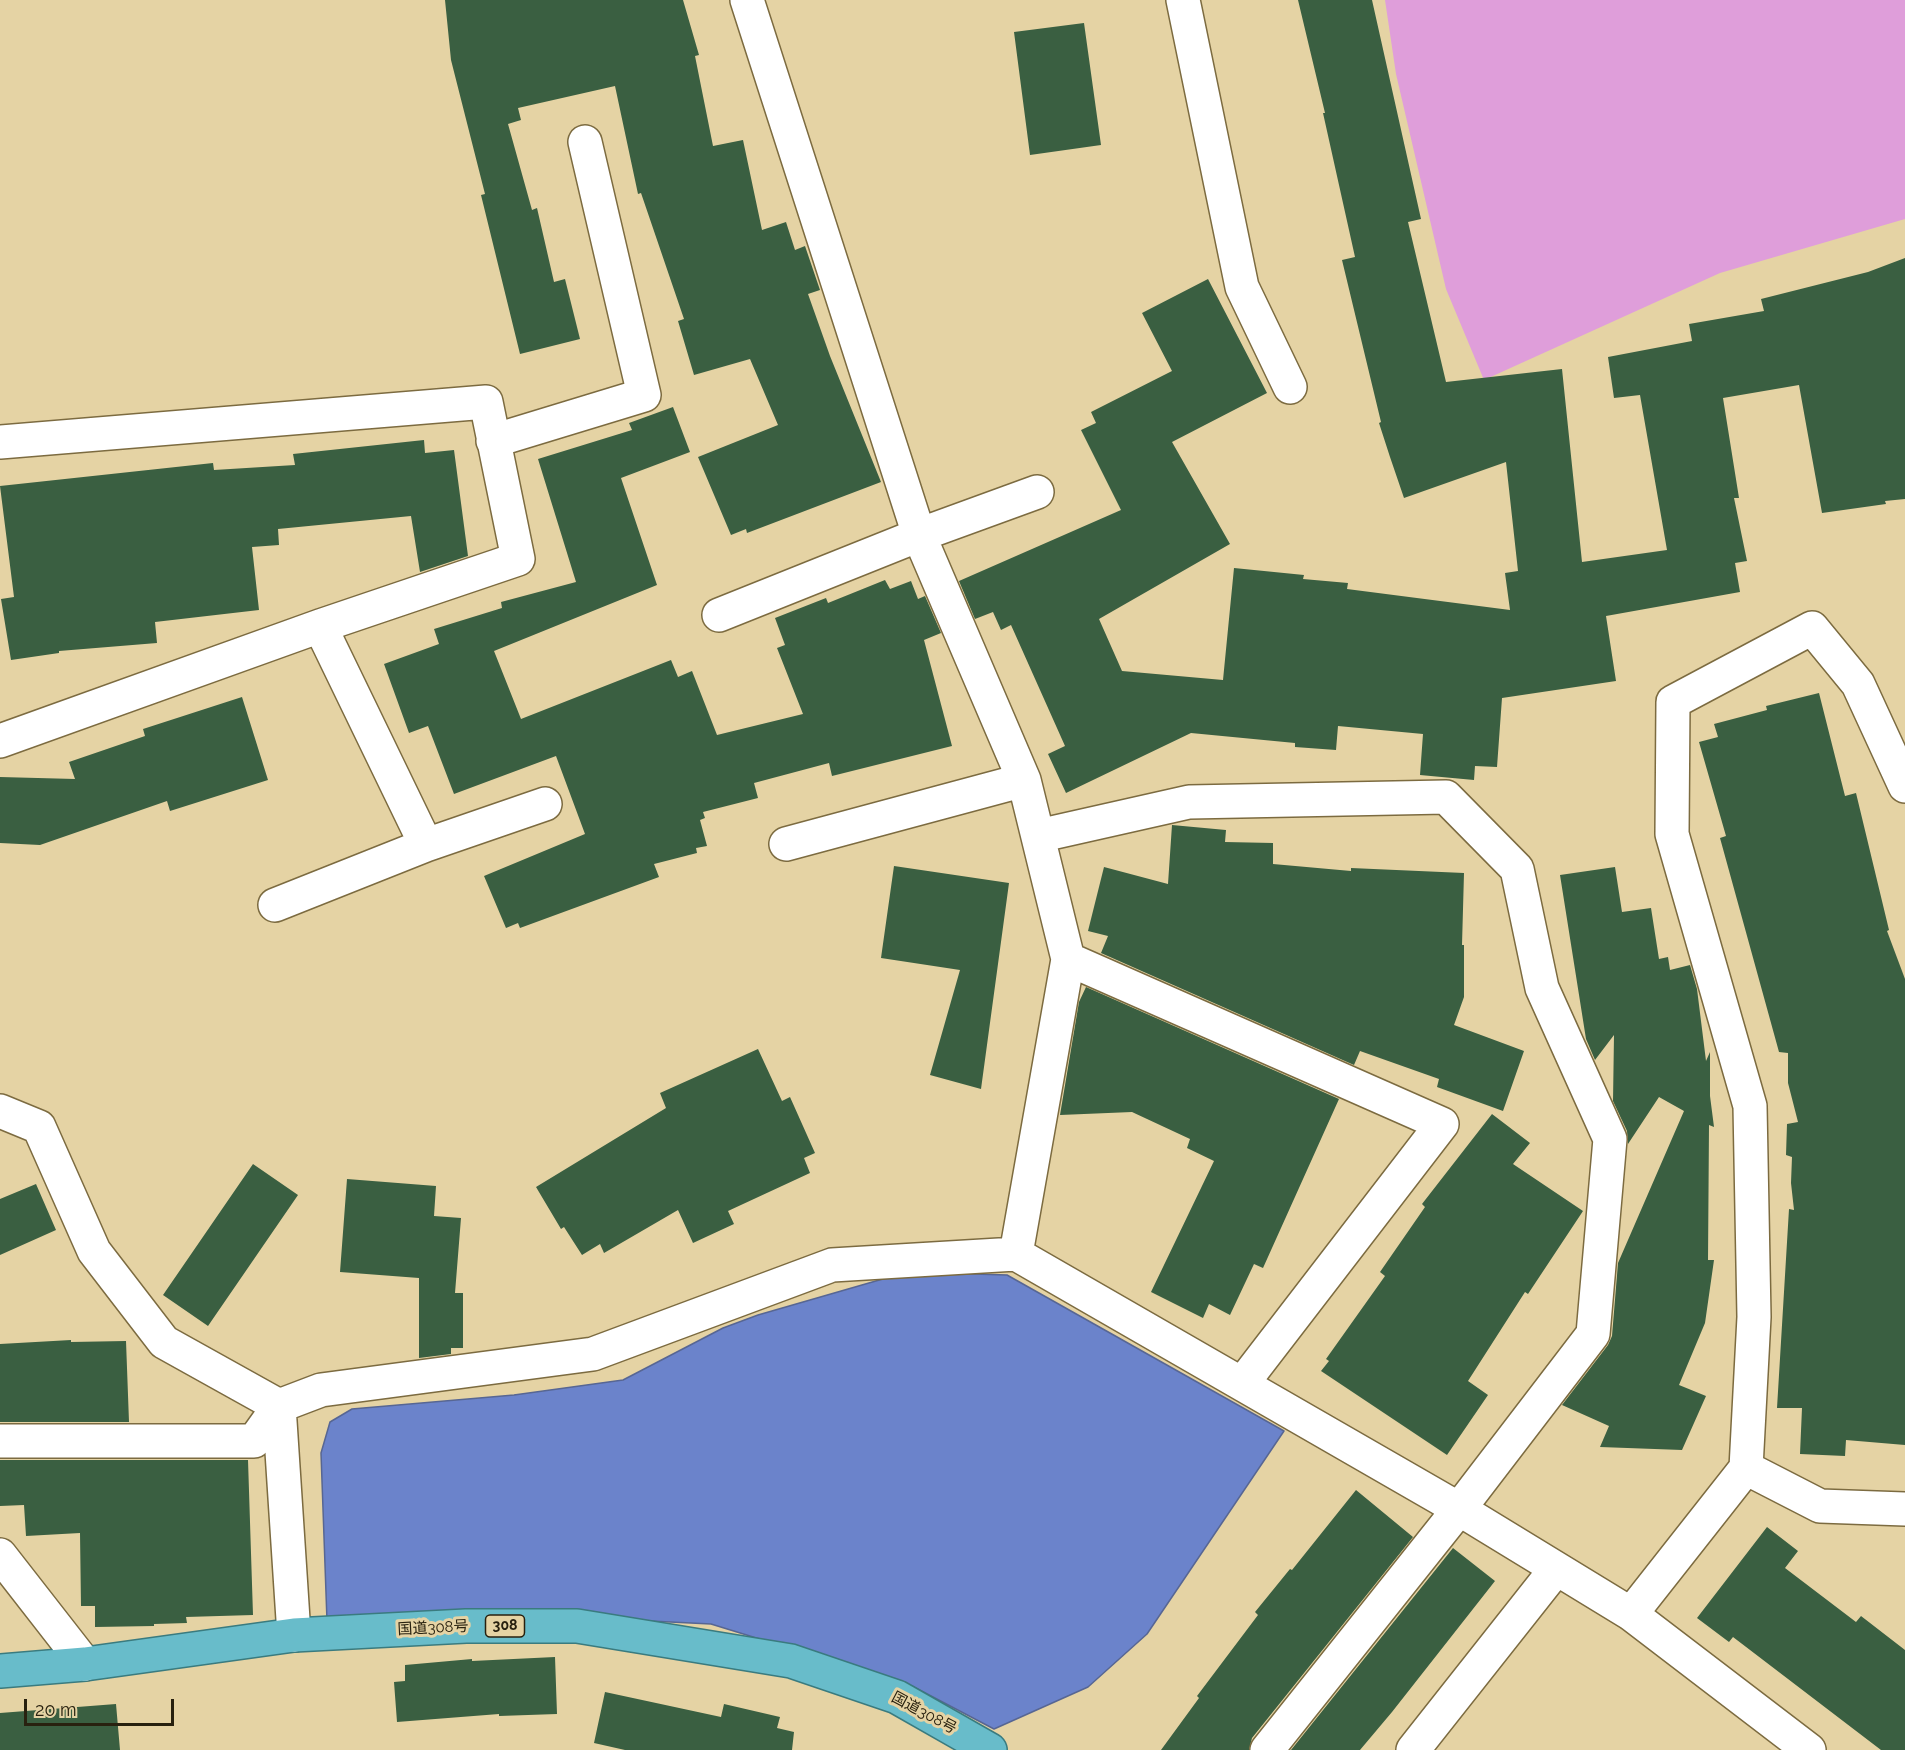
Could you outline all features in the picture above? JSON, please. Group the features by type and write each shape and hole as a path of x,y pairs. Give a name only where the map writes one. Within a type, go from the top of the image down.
{"highway":[{"name":"国道308号","path":"0,1671 85,1664 294,1635 466,1626 577,1626 791,1661 897,1697 990,1750"}],"street":[{"path":"747,0 919,535 1024,780 1068,959 1016,1254"},
{"path":"1183,0 1242,287 1290,387"},
{"path":"493,441 644,395 585,142"},
{"path":"0,442 486,402 518,559 320,626 0,741"},
{"path":"719,615 919,535 1037,492"},
{"path":"320,626 426,845"},
{"path":"1631,1614 1746,1468 1754,1317 1750,1106 1672,834 1673,702 1812,628 1858,684 1905,786"},
{"path":"786,844 1024,780"},
{"path":"1038,836 1189,802 1446,797 1517,869 1542,988 1610,1140 1593,1334 1460,1509 1267,1750"},
{"path":"275,905 426,845 545,804"},
{"path":"1068,959 1442,1125 1242,1384"},
{"path":"0,1111 39,1127 94,1251 164,1342 279,1406"},
{"path":"0,1441 254,1441 279,1406 321,1390 593,1354 832,1265 1016,1254 1460,1509 1631,1614 1809,1750"},
{"path":"279,1406 294,1635"},
{"path":"1746,1468 1820,1506 1905,1509"},
{"path":"0,1556 85,1664"},
{"path":"1413,1750 1556,1569"}],"shaded area":[{"path":"1385,0 1905,0 1905,219 1720,273 1484,380 1446,289 1396,74"}],"water":[{"path":"907,1272 1007,1275 1284,1431 1147,1634 1088,1687 994,1729 912,1686 711,1624 507,1614 327,1621 321,1453 330,1422 352,1409 514,1395 623,1380 723,1328 758,1315"}],"building":[{"path":"445,0 683,0 699,55 695,56 713,146 743,140 762,230 786,222 795,250 805,246 820,290 808,294 830,356 881,482 747,533 746,529 731,535 698,457 778,425 750,359 694,375 678,321 684,319 641,193 638,194 615,86 518,108 521,120 508,124 532,210 537,208 554,282 565,279 580,339 520,354 481,195 485,194 451,60"},
{"path":"1298,0 1372,0 1421,219 1408,222 1446,382 1562,369 1582,562 1667,550 1640,395 1614,398 1608,357 1692,341 1689,324 1764,311 1761,299 1868,272 1905,258 1905,499 1822,513 1799,385 1723,398 1739,498 1734,498 1747,561 1735,563 1740,592 1606,616 1616,681 1502,698 1497,767 1475,766 1474,780 1420,775 1423,734 1338,726 1336,750 1295,747 1295,743 1191,733 1066,793 1048,754 1065,746 1011,625 1001,630 993,612 975,619 959,581 1121,510 1081,430 1096,423 1091,412 1172,371 1142,313 1208,279 1267,393 1172,442 1230,544 1099,619 1122,671 1223,680 1234,568 1304,575 1303,579 1348,583 1347,589 1510,610 1505,573 1518,571 1506,462 1404,498 1379,423 1381,422 1342,260 1355,257 1323,113 1325,113"},
{"path":"1084,23 1101,145 1030,155 1014,32"},
{"path":"673,407 690,452 621,478 657,585 494,651 521,719 671,660 678,677 692,671 717,735 803,714 777,648 785,645 775,618 826,598 828,603 885,580 890,589 911,581 918,599 925,596 941,633 924,640 952,746 832,776 829,763 754,783 758,798 703,812 705,818 700,820 707,846 696,848 697,853 654,864 659,877 520,928 518,923 506,928 484,876 585,834 556,756 454,794 428,726 409,733 384,664 439,644 434,629 502,608 501,602 576,582 538,459 632,430 629,423"},
{"path":"424,440 425,453 454,450 468,556 420,572 411,516 278,529 279,545 252,547 259,610 155,622 157,643 59,651 59,653 11,660 1,599 14,597 0,486 213,463 214,470 295,465 293,454"},
{"path":"1819,693 1845,796 1856,793 1889,930 1887,931 1905,979 1905,1445 1846,1440 1845,1456 1800,1454 1802,1408 1777,1408 1789,1209 1794,1210 1791,1183 1792,1157 1786,1155 1787,1124 1798,1122 1788,1083 1788,1053 1779,1052 1720,838 1726,836 1699,742 1718,737 1714,724 1767,710 1766,706"},
{"path":"242,697 268,780 170,811 167,801 40,845 0,843 0,777 75,779 69,762 145,736 143,729"},
{"path":"1172,825 1226,830 1225,842 1273,843 1273,864 1351,871 1351,868 1464,873 1462,945 1464,945 1464,997 1454,1025 1524,1051 1503,1111 1437,1087 1439,1079 1360,1051 1354,1065 1101,953 1108,936 1088,931 1104,867 1168,884"},
{"path":"894,866 1009,883 981,1089 930,1075 960,970 881,958"},
{"path":"1615,867 1622,912 1651,908 1659,959 1668,957 1670,970 1690,965 1697,989 1706,1061 1710,1052 1710,1096 1714,1127 1709,1125 1708,1260 1714,1260 1705,1323 1679,1385 1706,1396 1682,1450 1600,1447 1609,1426 1562,1405 1608,1345 1612,1336 1618,1263 1684,1111 1659,1097 1628,1144 1627,1131 1613,1101 1614,1035 1595,1060 1586,1039 1560,875"},
{"path":"1086,987 1339,1099 1263,1268 1254,1264 1230,1315 1209,1304 1203,1318 1151,1292 1214,1161 1187,1148 1190,1139 1132,1112 1060,1115 1079,1002"},
{"path":"758,1049 782,1101 790,1097 815,1153 804,1158 810,1173 728,1211 734,1224 693,1243 678,1210 604,1253 600,1244 582,1255 564,1227 561,1229 536,1187 666,1108 660,1093"},
{"path":"1492,1114 1530,1143 1513,1164 1583,1211 1528,1294 1525,1292 1468,1381 1488,1395 1447,1455 1321,1371 1329,1361 1326,1359 1385,1276 1380,1272 1425,1207 1422,1204"},
{"path":"253,1164 298,1195 208,1326 163,1295"},
{"path":"347,1179 436,1186 434,1216 461,1218 455,1293 463,1293 463,1348 451,1348 451,1354 419,1358 419,1278 340,1272"},
{"path":"36,1184 56,1230 0,1255 0,1199"},
{"path":"71,1340 71,1342 126,1341 129,1422 0,1422 0,1344"},
{"path":"0,1460 248,1460 253,1615 186,1617 187,1623 154,1624 154,1626 95,1627 95,1606 81,1606 80,1533 26,1536 24,1505 0,1506"},
{"path":"1356,1490 1413,1537 1252,1738 1249,1750 1161,1750 1199,1698 1197,1696 1258,1615 1255,1612"},
{"path":"1767,1527 1798,1551 1785,1568 1856,1622 1861,1616 1905,1650 1905,1750 1881,1750 1733,1637 1729,1642 1697,1618"},
{"path":"1453,1548 1495,1581 1392,1712 1360,1750 1291,1750"},
{"path":"555,1657 557,1714 499,1716 499,1714 397,1722 394,1682 405,1681 405,1665 472,1659 472,1661"},
{"path":"605,1692 721,1717 724,1704 780,1717 777,1728 794,1732 792,1750 625,1750 594,1743"},
{"path":"116,1704 120,1750 0,1750 0,1713"}]}
